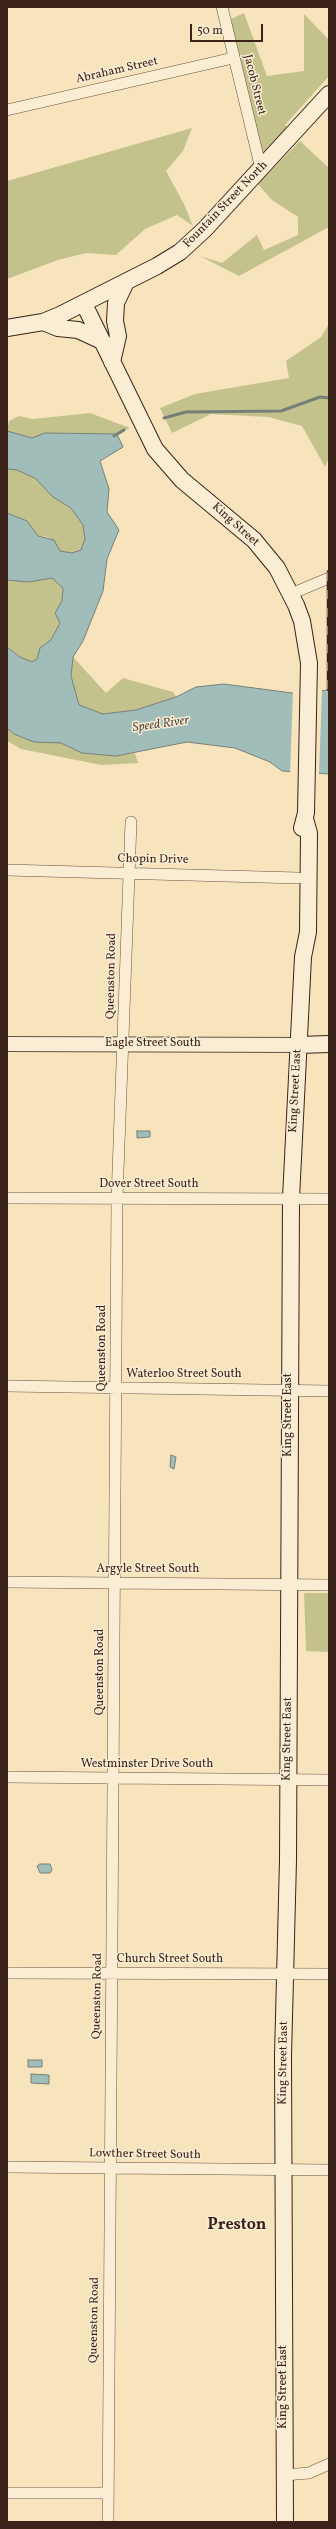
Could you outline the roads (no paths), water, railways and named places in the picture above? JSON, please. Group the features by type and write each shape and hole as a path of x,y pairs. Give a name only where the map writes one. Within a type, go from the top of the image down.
{"main road":[{"name":"Fountain Street North","path":"43,322 84,304 157,266 192,243 329,94"},
{"path":"112,362 118,336 115,321 116,303 126,282"},
{"name":"King Street","path":"84,304 147,436 163,460 182,480 254,540 277,568 291,594 302,622 306,642 310,682 307,774"},
{"path":"7,328 43,322 58,328 78,330 102,341"},
{"name":"King Street East","path":"303,957 298,929 298,878 300,833 305,819 307,774"},
{"name":"King Street East","path":"285,2522 283,2170 291,1198 303,957 308,932 309,833 305,819"},
{"path":"299,1045 329,1044"}],"street":[{"name":"Jacob Street","path":"222,7 233,58 261,169"},
{"name":"Abraham Street","path":"7,110 233,58"},
{"path":"291,594 329,578"},
{"name":"Queenston Road","path":"108,2522 109,2168 117,1198 124,1044 128,873 131,822"},
{"name":"Chopin Drive","path":"7,870 298,878"},
{"name":"Eagle Street South","path":"7,1044 299,1045"},
{"name":"Dover Street South","path":"7,1198 329,1199"},
{"name":"Waterloo Street South","path":"7,1386 329,1391"},
{"name":"Argyle Street South","path":"7,1582 329,1585"},
{"name":"Westminster Drive South","path":"7,1777 287,1778 329,1780"},
{"name":"Church Street South","path":"7,1973 329,1974"},
{"name":"Lowther Street South","path":"7,2167 329,2170"},
{"path":"284,2475 309,2473 329,2464"},
{"path":"7,2493 108,2493"}],"water":[{"name":"Speed River","path":"7,431 32,438 45,433 117,434 123,447 100,461 109,489 107,512 119,530 107,559 103,591 83,641 73,657 71,676 79,705 103,714 136,710 176,697 196,687 224,684 292,693 329,690 329,774 282,771 270,762 235,748 187,742 116,756 82,753 61,743 34,742 14,734 7,728 7,647 20,657 32,662 37,659 40,648 51,640 60,623 55,613 62,601 63,588 52,578 29,582 7,580 7,513 27,521 38,536 54,540 60,551 72,553 81,550 85,539 83,525 71,508 53,497 35,478 17,470 7,469"},
{"path":"137,1131 150,1131 150,1137 137,1138"},
{"path":"171,1455 176,1457 174,1469 170,1467"},
{"path":"40,1864 50,1864 52,1870 50,1873 40,1873 37,1866"},
{"path":"28,2060 42,2060 42,2067 28,2067"},
{"path":"31,2074 49,2075 49,2084 31,2083"}],"waterway":[{"path":"164,418 186,412 281,411 320,397 329,398"},
{"path":"114,436 124,430"}],"railway":[{"path":"329,572 329,689"}],"district":[{"name":"Preston","path":"237,2226"}]}
